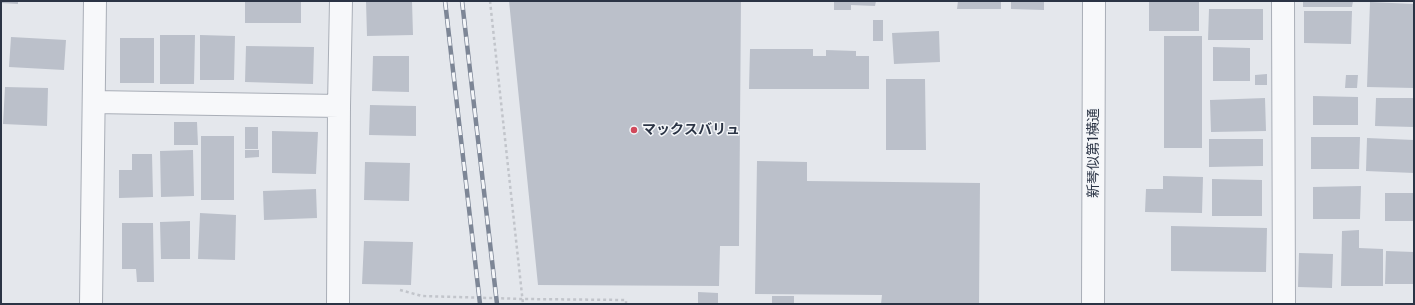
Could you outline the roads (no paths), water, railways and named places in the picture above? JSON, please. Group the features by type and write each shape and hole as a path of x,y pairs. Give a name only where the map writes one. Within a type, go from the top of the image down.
{"street":[{"path":"91,304 95,1"},
{"path":"338,304 341,1"},
{"name":"新琴似第1横通","path":"1093,304 1094,1"},
{"path":"1283,1 1284,304"},
{"path":"94,102 339,106"}],"railway":[{"path":"445,1 480,304"},
{"path":"462,1 497,304"}],"place":[{"name":"マックスバリュ","path":"634,130"}]}
